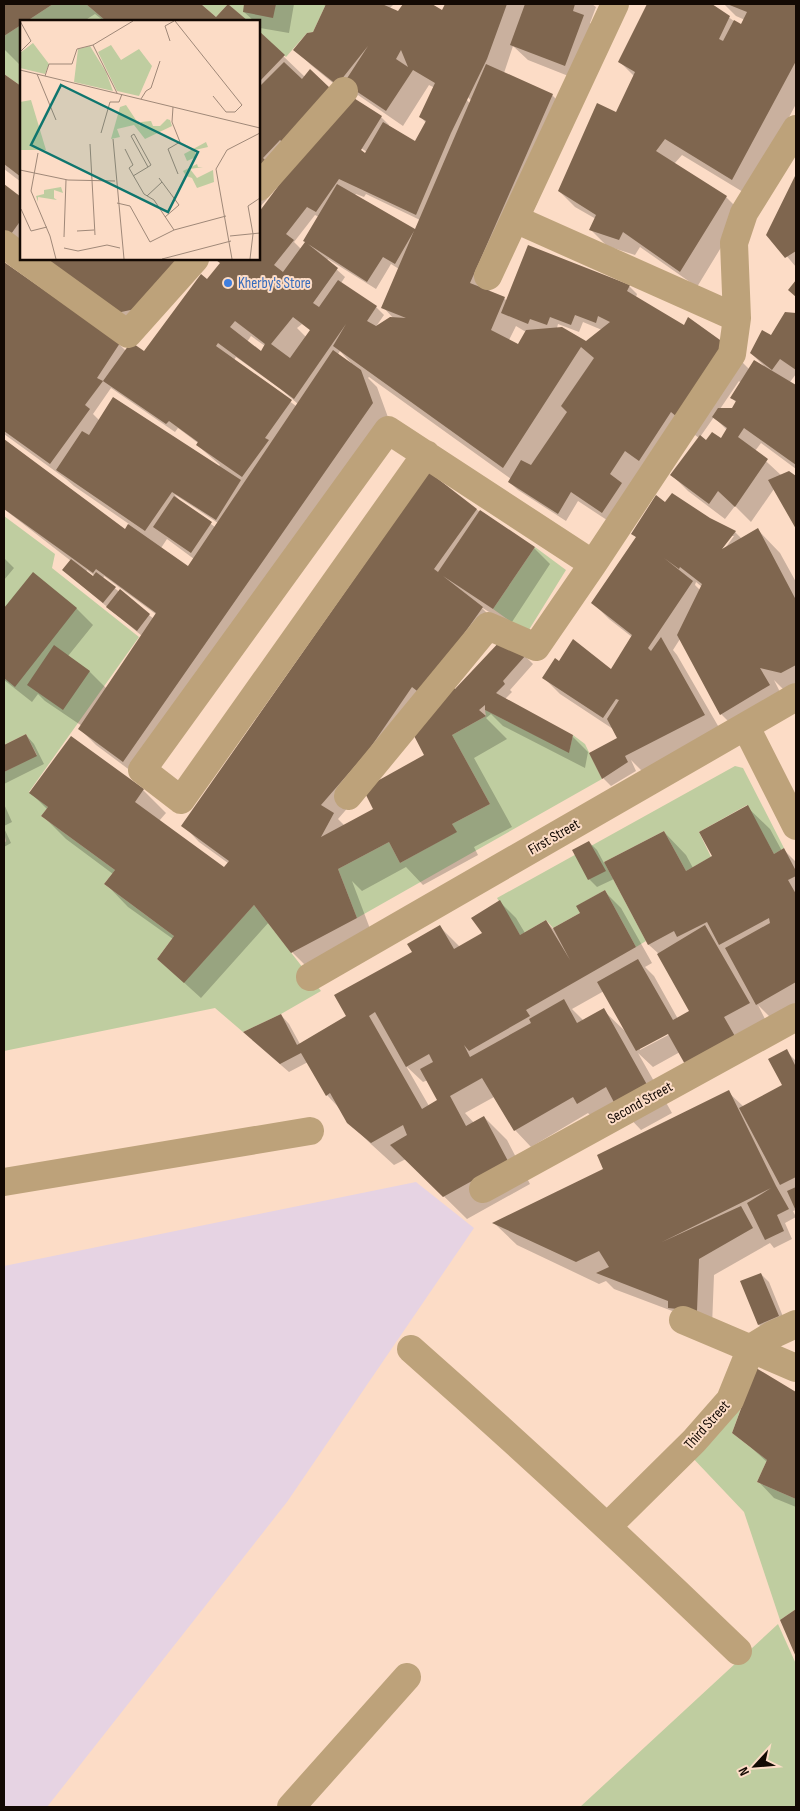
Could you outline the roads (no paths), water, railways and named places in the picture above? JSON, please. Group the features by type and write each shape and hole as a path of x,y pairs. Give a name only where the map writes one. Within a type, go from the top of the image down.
{"street":[{"path":"488,276 614,4"},
{"path":"260,186 344,91"},
{"path":"348,796 488,626 536,647 593,564 732,354 737,318 734,243 744,213 796,129"},
{"path":"515,219 737,318"},
{"path":"4,244 20,256"},
{"path":"26,260 128,334 194,260"},
{"path":"426,454 181,800 142,770 388,430 426,454 593,564"},
{"name":"First Street","path":"310,977 796,697"},
{"path":"746,726 796,826"},
{"name":"Second Street","path":"483,1189 796,1017"},
{"path":"4,1182 310,1131"},
{"path":"683,1320 796,1368"},
{"path":"751,1348 772,1335 796,1324"},
{"name":"Third Street","path":"608,1526 694,1441 730,1400 751,1348"},
{"path":"411,1349 608,1526 738,1651"},
{"path":"291,1807 407,1677"}],"place":[{"name":"Kherby's Store","path":"228,283"}]}
